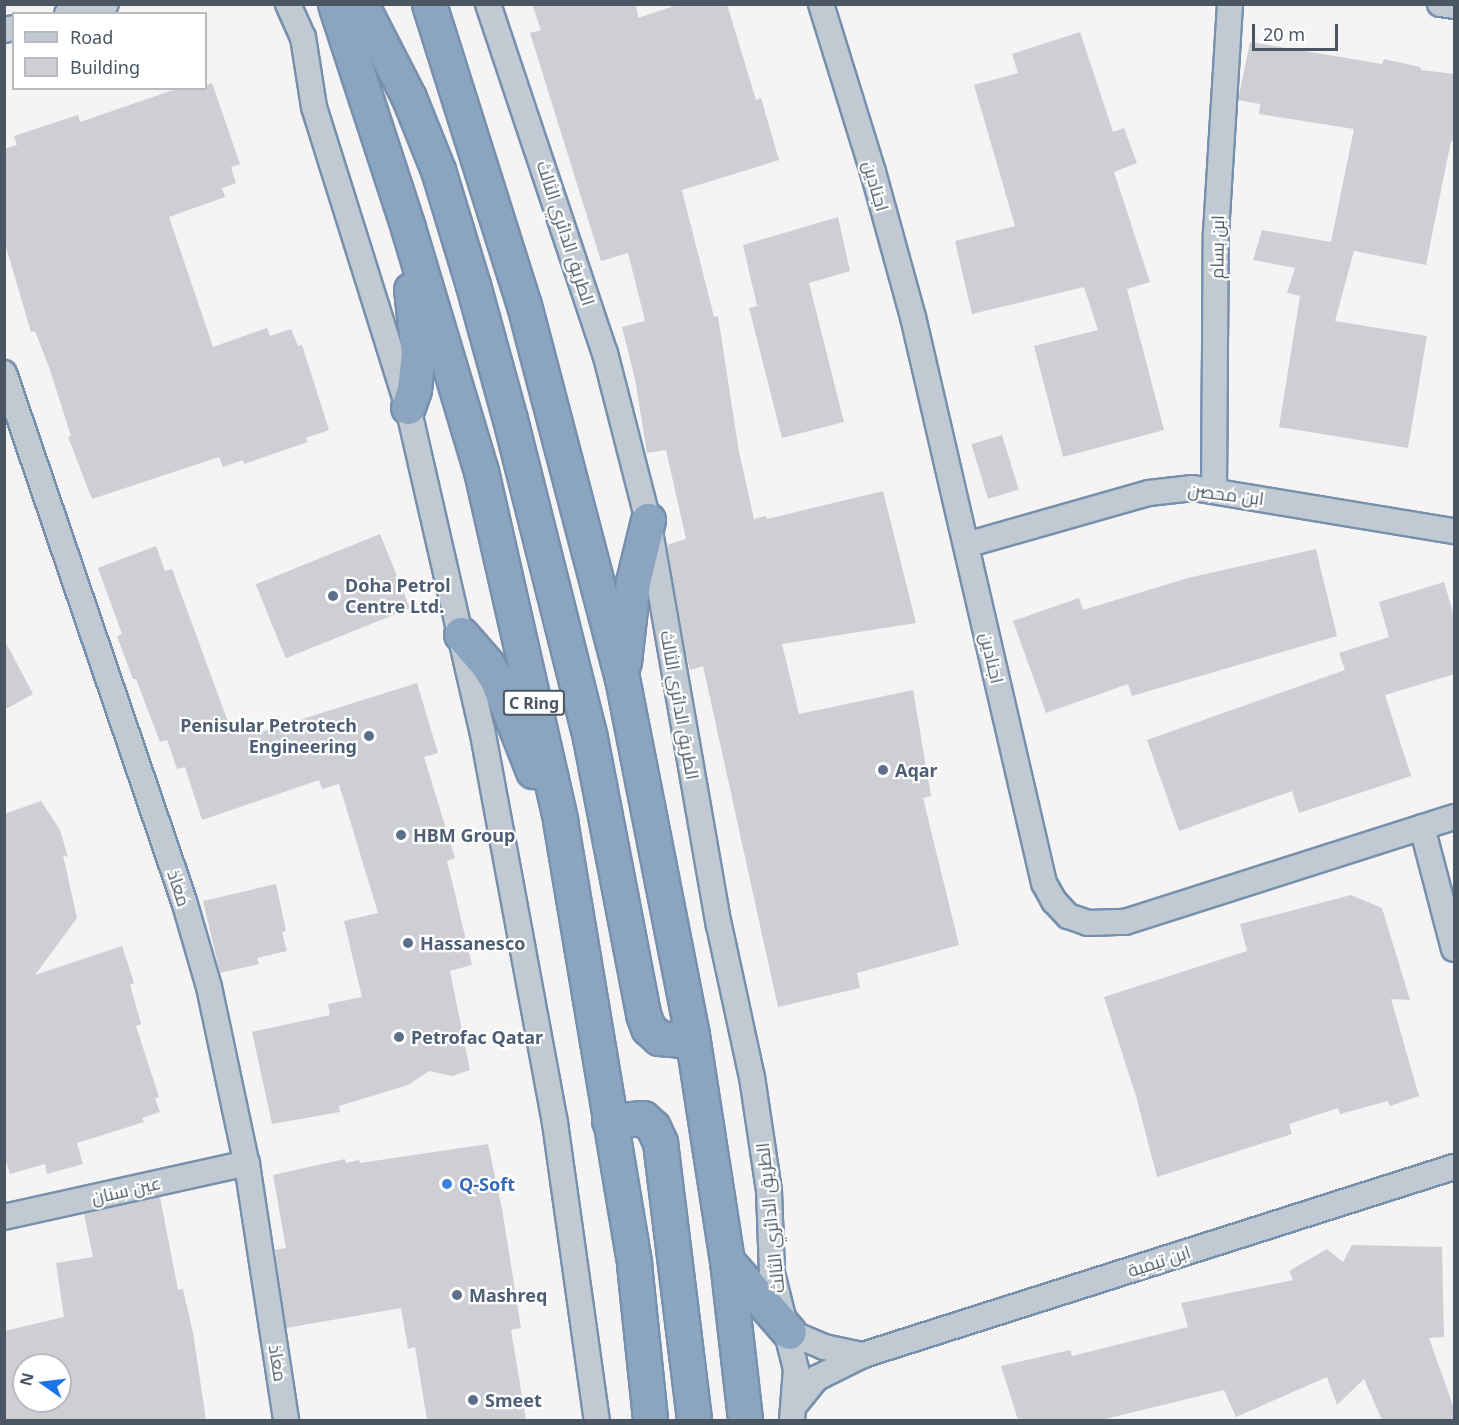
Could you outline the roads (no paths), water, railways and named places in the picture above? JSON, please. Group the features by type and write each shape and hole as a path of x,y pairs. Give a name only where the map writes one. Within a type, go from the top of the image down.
{"highway":[{"name":"C Ring","path":"335,4 408,228 481,471 560,820 634,1263 650,1420"},
{"path":"361,4 409,98 438,171 479,307 591,738 643,1014 648,1028 659,1038 680,1040 692,1035"},
{"path":"429,4 524,305 622,678 692,1035 728,1261 745,1420"},
{"path":"408,228 409,274 418,354 414,390 408,407"},
{"path":"622,678 633,582 648,520"},
{"path":"460,634 487,664 497,680 531,769 560,820"},
{"path":"609,1121 642,1118 653,1126 660,1142 694,1420"},
{"path":"728,1261 789,1332"}],"street":[{"path":"75,10 106,4"},
{"path":"288,4 303,37 314,107 408,407 482,729 555,1123 597,1420"},
{"name":"الطريق الدائري الثالث","path":"488,4 601,342 648,520 719,925 752,1077 770,1191 772,1273 789,1332 796,1369 793,1413"},
{"name":"اجنادين","path":"821,4 873,172 913,317 1044,883 1054,901 1068,916 1088,923 1125,922 1455,817"},
{"name":"ابن بسام","path":"1215,490 1216,233 1230,4"},
{"path":"1440,4 1455,6"},
{"name":"معاذ","path":"6,384 184,901 211,998 247,1163 286,1420"},
{"name":"ابن محصن","path":"966,545 1149,493 1193,488 1455,531"},
{"path":"1422,827 1455,949"},
{"name":"عين سنان","path":"4,1217 247,1163"},
{"name":"ابن تيمية","path":"793,1413 817,1378 863,1355 1455,1167"},
{"name":"ابن تيمية","path":"789,1332 824,1347 863,1355"}],"place":[{"name":"Doha Petrol Centre Ltd.","path":"333,596"},
{"name":"Penisular Petrotech Engineering","path":"369,736"},
{"name":"Aqar","path":"883,770"},
{"name":"HBM Group","path":"401,835"},
{"name":"Hassanesco","path":"408,943"},
{"name":"Petrofac Qatar","path":"399,1037"},
{"name":"Q-Soft","path":"447,1184"},
{"name":"Mashreq","path":"457,1295"},
{"name":"Smeet","path":"473,1400"}]}
